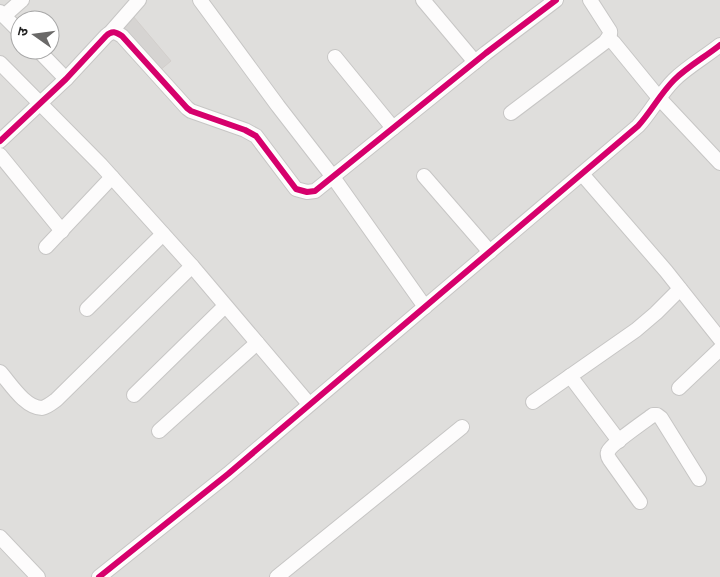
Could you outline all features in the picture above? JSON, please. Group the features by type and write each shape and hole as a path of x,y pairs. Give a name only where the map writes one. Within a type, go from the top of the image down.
{"street":[{"path":"2,14 22,0"},
{"path":"0,141 66,79 139,0"},
{"path":"200,0 333,177 425,307"},
{"path":"423,0 475,62"},
{"path":"110,33 114,32 122,36 187,108 256,136 296,189 315,192 475,62 556,0"},
{"path":"511,113 608,38 610,31 590,0"},
{"path":"608,38 720,163"},
{"path":"99,577 228,474 582,174 638,126 674,80 720,45"},
{"path":"335,57 393,128"},
{"path":"48,60 66,79"},
{"path":"0,63 112,177 192,266 309,404"},
{"path":"0,155 62,231"},
{"path":"582,174 720,339"},
{"path":"424,176 490,252"},
{"path":"46,247 112,177"},
{"path":"87,309 163,234"},
{"path":"0,372 27,403 34,407 42,408 48,406 192,266"},
{"path":"534,402 636,330 680,289"},
{"path":"134,395 225,306"},
{"path":"159,431 257,343"},
{"path":"679,388 720,349"},
{"path":"570,376 618,441"},
{"path":"640,502 607,455 608,451 618,441 653,415 661,418 699,479"},
{"path":"277,577 462,427"},
{"path":"0,536 38,577"}],"shaded area":[{"path":"0,0 720,0 720,577 0,577"}],"building":[{"path":"133,16 171,61 159,71 121,26"}],"cycle path":[{"path":"0,141 66,79 106,36 114,32 122,36 187,108 256,136 296,189 307,192 315,191 486,53 556,0"},
{"path":"99,577 228,474 638,126 674,80 720,45"}]}
